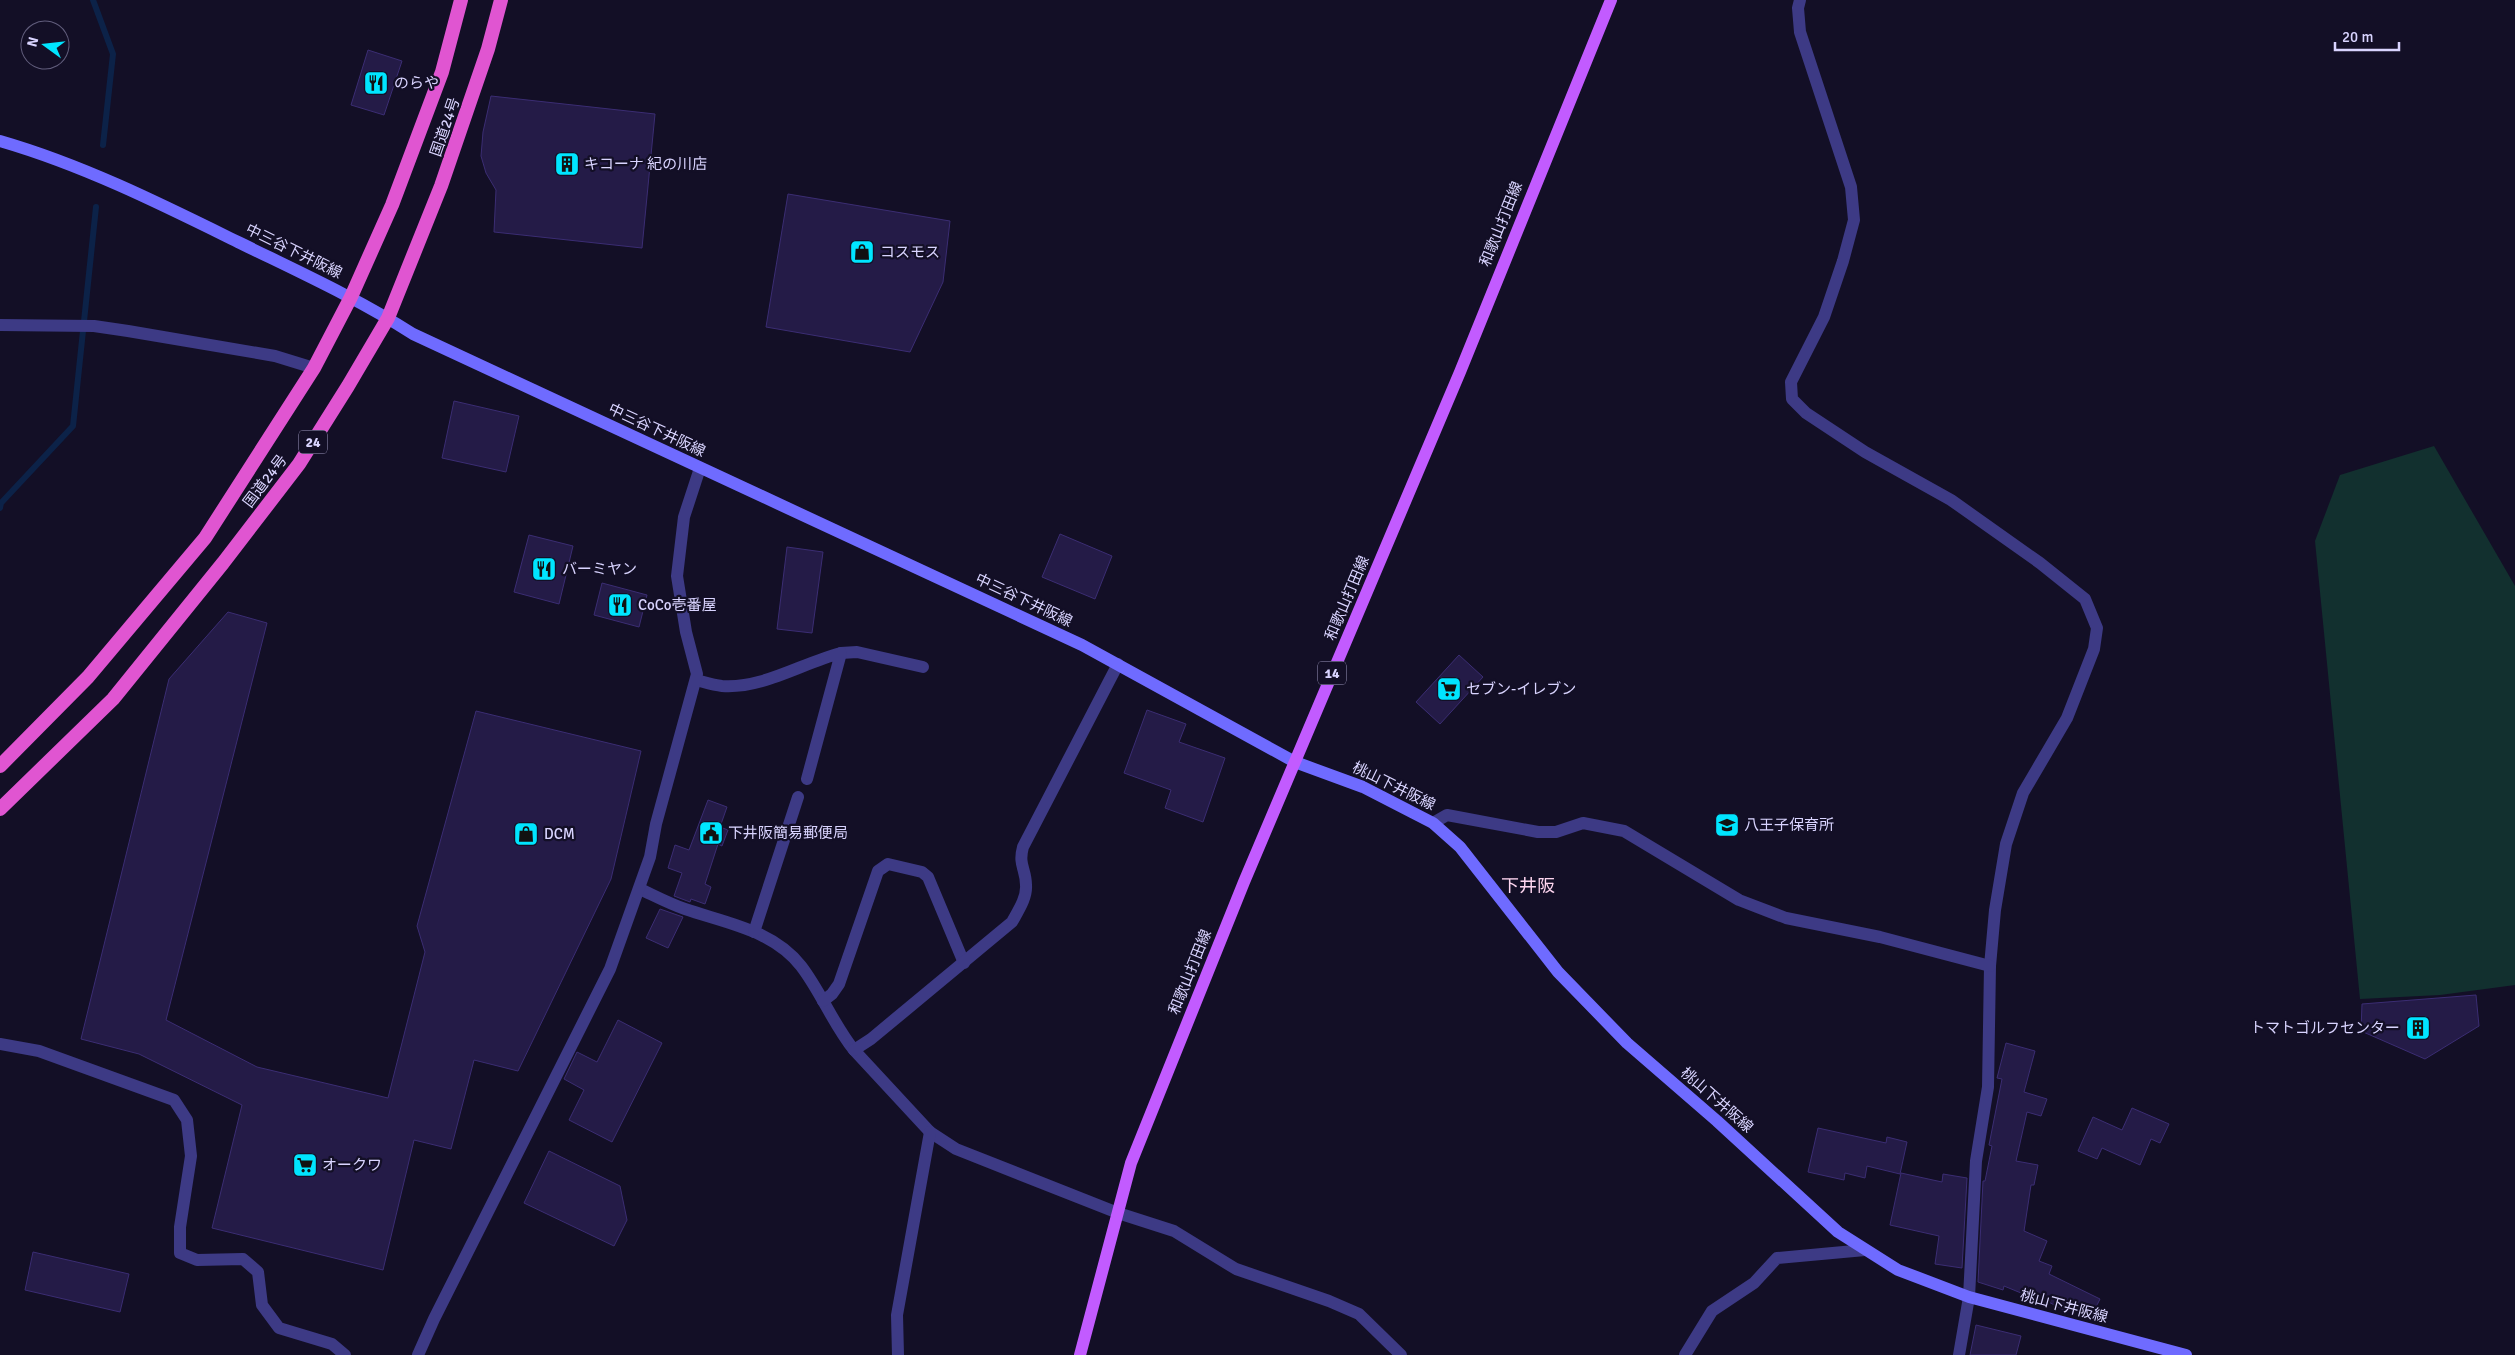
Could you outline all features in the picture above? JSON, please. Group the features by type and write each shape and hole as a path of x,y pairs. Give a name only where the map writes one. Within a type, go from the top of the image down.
{"highway":[{"name":"国道24号","path":"0,766 88,677 205,538 314,368 351,297 392,205 438,81 461,0"},
{"name":"国道24号","path":"0,809 113,699 223,563 299,464 388,318 442,186 488,49 501,0"}],"main road":[{"name":"和歌山打田線","path":"1080,1355 1131,1163 1244,882 1460,372 1611,0"},
{"name":"中三谷下井阪線","path":"0,140 87,172 149,198 351,297 413,334 1082,645 1295,762"},
{"name":"桃山下井阪線","path":"1295,762 1363,787 1433,823 1460,847 1558,972 1627,1044 1717,1121 1838,1232 1898,1270 1969,1297 2186,1355"}],"street":[{"path":"1800,0 1798,8 1800,32 1851,187 1854,220 1843,261 1824,317 1791,382 1792,399 1806,413 1858,448 1951,500 2040,563 2085,599 2098,628 2094,649 2067,718 2023,793 2006,844 1995,910 1990,966 1988,1087 1976,1161 1969,1297 1959,1355"},
{"path":"0,326 94,326 275,356 314,368"},
{"path":"418,1355 610,969 640,889 697,674 686,632 677,576 684,516 700,468"},
{"path":"696,680 723,686 740,685 757,682 841,653 857,652 923,667"},
{"path":"807,778 841,653"},
{"path":"854,1050 964,963 1012,922 1024,899 1026,886 1020,859 1023,847 1118,664"},
{"path":"754,932 798,796"},
{"path":"1433,823 1447,815 1538,832 1556,832 1583,823 1624,831 1739,900 1786,918 1880,937 1990,966"},
{"path":"823,1001 832,994 839,984 878,871 888,864 922,872 928,877 964,963"},
{"path":"640,889 684,909 754,932 779,944 793,958 854,1050 930,1132 956,1149 1118,1213 1174,1231 1236,1269 1329,1301 1359,1314 1401,1355"},
{"path":"0,1044 39,1051 174,1100 187,1120 191,1156 180,1227 180,1253 197,1260 243,1259 258,1272 262,1305 279,1328 332,1344 345,1355"},
{"path":"898,1355 896,1315 930,1132"},
{"path":"1685,1355 1712,1312 1754,1283 1777,1258 1866,1250"}],"green space":[{"path":"2434,446 2515,586 2515,985 2440,995 2360,999 2315,541 2340,475"}],"building":[{"name":"のらや","path":"368,50 402,61 384,115 351,105"},
{"name":"キコーナ 紀の川店","path":"491,96 655,114 642,248 494,232 496,190 486,173 481,156 483,132"},
{"name":"コスモス","path":"788,194 950,221 943,282 910,352 766,327"},
{"path":"454,401 519,416 506,472 442,458"},
{"path":"1060,534 1112,556 1095,599 1042,577"},
{"name":"バーミヤン","path":"529,535 573,546 559,604 514,592"},
{"path":"787,547 823,552 812,633 777,629"},
{"name":"CoCo壱番屋","path":"602,583 647,595 639,627 594,615"},
{"path":"228,612 267,623 166,1020 257,1067 388,1098 425,952 417,926 476,711 641,751 611,879 518,1071 474,1060 451,1149 414,1140 383,1270 212,1228 242,1105 139,1054 81,1039 169,679"},
{"name":"セブン-イレブン","path":"1459,655 1483,677 1440,724 1416,702"},
{"path":"1147,710 1186,724 1179,742 1225,758 1203,822 1165,808 1171,790 1124,773"},
{"path":"708,800 727,807 720,827 728,830 722,846 718,844 705,884 711,887 705,904 691,899 690,902 674,896 682,873 668,868 675,845 689,850"},
{"path":"660,909 683,917 668,948 646,938"},
{"name":"トマトゴルフセンター","path":"2476,995 2479,1026 2425,1059 2361,1031 2362,1004"},
{"path":"618,1020 662,1043 612,1142 569,1120 584,1090 564,1079 577,1052 597,1062"},
{"path":"2006,1043 2035,1051 2024,1092 2047,1099 2041,1116 2027,1112 2016,1161 2038,1165 2034,1185 2031,1185 2024,1231 2047,1241 2039,1261 2052,1266 2049,1274 2100,1299 2091,1317 2067,1305 2064,1310 2039,1297 2038,1300 2004,1286 2003,1290 1978,1282 1983,1181 1985,1181 1992,1146 1989,1145 2002,1079 1997,1078"},
{"path":"2132,1108 2169,1124 2160,1143 2151,1139 2140,1165 2102,1148 2097,1159 2078,1151 2093,1117 2122,1130"},
{"path":"1818,1128 1886,1143 1887,1137 1907,1142 1900,1174 1867,1166 1865,1178 1845,1173 1844,1180 1808,1172"},
{"path":"549,1151 620,1186 627,1220 614,1246 524,1203"},
{"path":"1901,1173 1942,1182 1943,1174 1967,1178 1962,1268 1935,1264 1939,1236 1890,1225"},
{"path":"33,1252 129,1274 120,1312 25,1290"},
{"path":"1976,1325 2021,1336 2016,1355 1970,1355"}],"waterway":[{"path":"93,0 113,54 103,145"},
{"path":"0,508 1,503 73,426 96,207"}],"place":[{"name":"のらや","path":"376,83"},
{"name":"キコーナ 紀の川店","path":"567,164"},
{"name":"コスモス","path":"862,252"},
{"name":"バーミヤン","path":"544,569"},
{"name":"CoCo壱番屋","path":"620,605"},
{"name":"セブン-イレブン","path":"1449,689"},
{"name":"八王子保育所","path":"1727,825"},
{"name":"下井阪簡易郵便局","path":"711,833"},
{"name":"DCM","path":"526,834"},
{"name":"トマトゴルフセンター","path":"2418,1028"},
{"name":"オークワ","path":"305,1165"}],"district":[{"name":"下井阪","path":"1528,886"}]}
